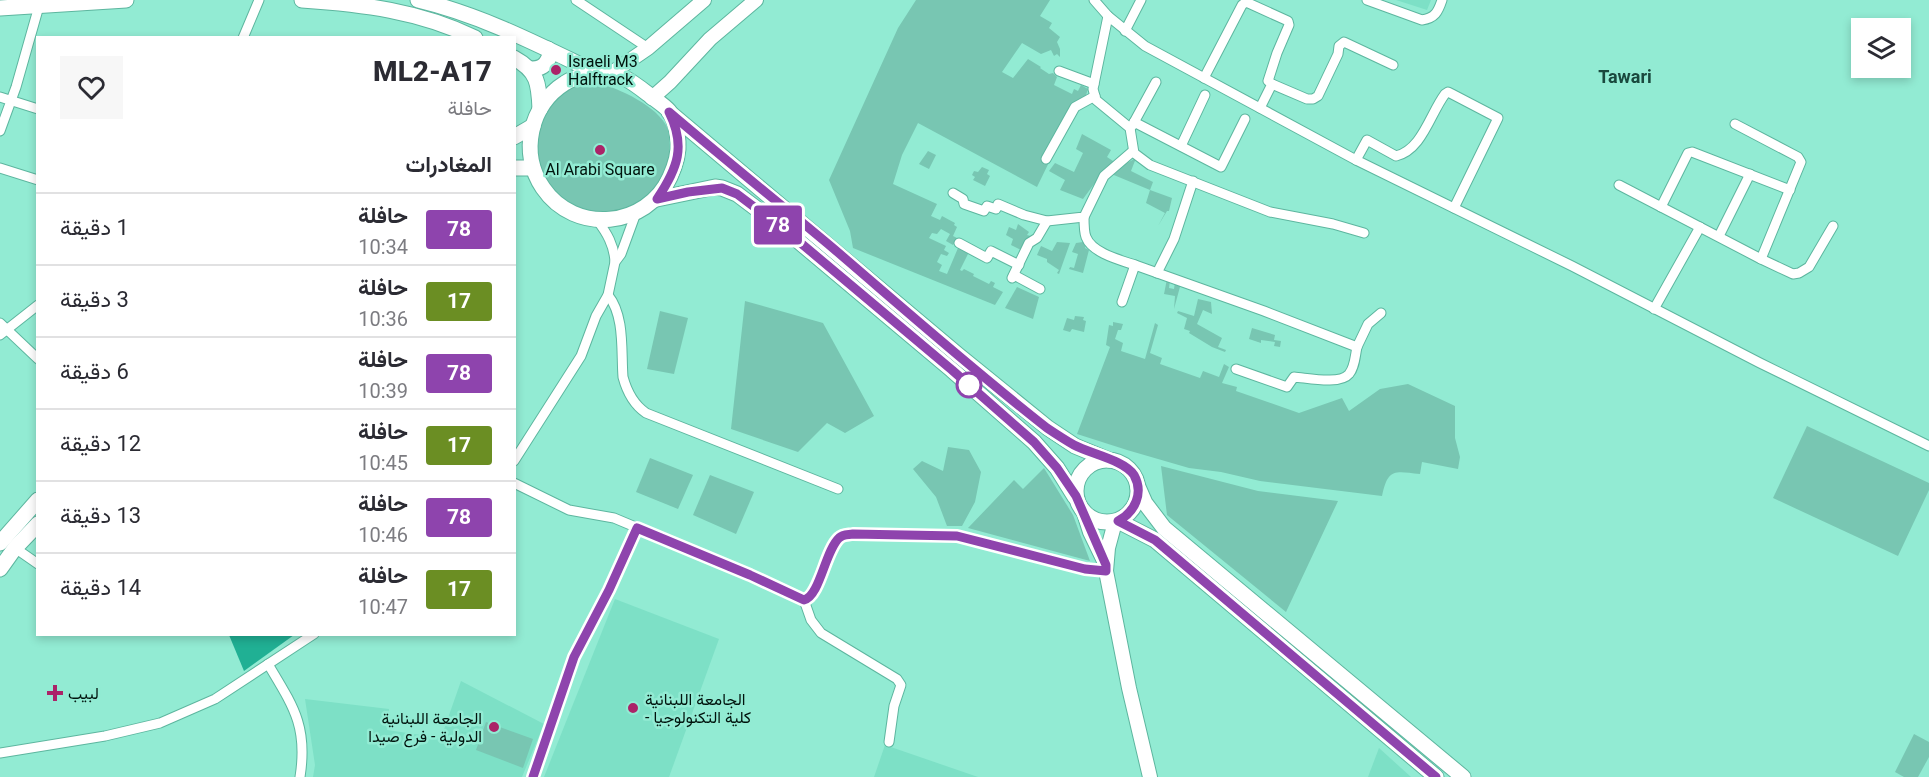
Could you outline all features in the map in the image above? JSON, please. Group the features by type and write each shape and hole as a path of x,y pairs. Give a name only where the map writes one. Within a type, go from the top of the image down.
{"main road":[{"path":"0,8 126,0"},
{"path":"302,0 373,6 409,13 440,22 472,36"},
{"path":"418,0 494,24 595,72"},
{"path":"613,72 648,48 704,0"},
{"path":"652,98 750,2"},
{"path":"530,69 544,66 550,55 548,49"},
{"path":"516,59 530,69 539,87 540,109"},
{"path":"669,112 677,128 679,149 674,170 657,199 636,213 617,219 597,220 576,214 557,203 543,187 533,168 530,147 533,126 540,109 556,90 567,82 595,72 613,72 638,86 1048,428 1075,446 1108,460"},
{"path":"516,136 533,126"},
{"path":"516,168 533,168"},
{"path":"657,199 715,187 737,194 790,234 889,317 1034,442 1057,468 1076,496 1106,568 1129,687 1150,777"},
{"path":"1076,496 1075,487 1078,478 1090,464 1099,460 1108,460 1119,462 1128,468 1135,477 1148,509 1164,528 1463,777"},
{"path":"1084,513 1101,523 1126,517 1138,498 1138,487"},
{"path":"0,543 36,502"},
{"path":"1106,568 1108,548 1117,521"},
{"path":"1117,521 1155,540 1436,777"},
{"path":"0,569 15,548 36,526"}],"street":[{"path":"244,36 258,0"},
{"path":"576,0 648,48"},
{"path":"1094,0 1108,16 1145,45 1356,160 1929,446"},
{"path":"1125,31 1141,0"},
{"path":"1367,0 1422,20 1432,18 1437,13 1442,0"},
{"path":"1204,78 1242,5 1246,2 1288,21 1289,26 1268,81 1272,84 1307,99 1313,99 1318,96 1338,54 1339,46 1344,42 1392,65"},
{"path":"0,131 12,101 39,6"},
{"path":"1108,16 1094,84 1096,100 1105,109 1132,125 1221,166 1245,119"},
{"path":"1059,71 1094,84"},
{"path":"1156,82 1132,125 1133,151 1150,165 1270,212 1333,224 1364,233"},
{"path":"1260,108 1272,84"},
{"path":"1356,160 1367,140 1396,156 1405,154 1414,145 1448,92 1498,118 1454,208"},
{"path":"1181,146 1205,95"},
{"path":"1046,159 1075,108 1095,96"},
{"path":"0,97 36,108"},
{"path":"1735,124 1801,159 1802,162 1761,259"},
{"path":"1133,151 1104,176 1084,217 1086,237 1102,253 1358,347"},
{"path":"1661,207 1688,153 1692,152 1790,190"},
{"path":"0,168 36,179"},
{"path":"1719,236 1750,174"},
{"path":"1157,273 1174,239 1193,181"},
{"path":"1619,185 1793,274 1809,267 1833,226"},
{"path":"953,193 963,199 964,204 984,211 987,206 996,209 998,204 1024,215 1047,221 1084,217"},
{"path":"615,262 621,254 636,213"},
{"path":"516,458 581,356 596,316 608,295 615,262 614,252 608,234 597,220"},
{"path":"1040,289 1013,276 1029,243 1037,238 1047,221"},
{"path":"1654,309 1700,227"},
{"path":"958,243 987,258 991,251 1018,265"},
{"path":"1122,302 1134,266"},
{"path":"608,295 617,309 625,386 639,408 646,413 838,489"},
{"path":"36,307 21,320 2,329 36,357"},
{"path":"1236,369 1287,387 1294,377 1340,380 1347,376 1353,368 1358,347 1368,324 1381,313"},
{"path":"516,484 569,510 607,516 637,528 804,600 812,620 821,633 900,682 889,742"},
{"path":"533,777 574,657 609,590 637,528"},
{"path":"804,600 812,596 832,547 843,535 957,536 1085,569 1106,568"},
{"path":"15,548 36,563"},
{"path":"0,753 105,736 160,723 215,699 311,636"},
{"path":"268,664 298,719 303,749 300,777"}],"shaded area":[{"path":"916,0 1050,0 1040,16 1052,23 1049,28 1060,37 1057,42 1060,57 1057,54 1054,56 1051,50 1041,54 1022,43 1002,72 1013,78 1028,59 1049,74 1053,73 1057,77 1054,85 1072,94 1074,89 1078,91 1081,85 1088,89 1085,98 1073,113 1037,187 918,123 902,155 893,184 937,204 931,216 940,220 942,216 955,223 957,227 953,236 957,238 953,245 946,241 950,234 941,229 937,234 932,233 929,238 946,246 944,250 949,253 947,256 941,254 937,262 942,265 939,271 947,274 958,248 969,252 960,270 964,269 989,284 991,281 995,283 993,287 1003,292 995,305 853,248 850,231 829,180 898,28"},
{"path":"1396,0 1431,0 1427,10"},
{"path":"599,83 617,89 647,105 662,119 669,134 668,159 658,184 638,203 614,212 591,212 571,205 554,191 543,173 538,151 540,128 557,98 574,86"},
{"path":"1082,134 1111,150 1107,157 1116,163 1097,180 1083,199 1060,190 1065,180 1049,171 1055,163 1074,172 1083,153 1076,149"},
{"path":"928,151 936,155 929,169 919,164"},
{"path":"1136,158 1131,171 1153,182 1150,190 1109,173"},
{"path":"982,167 989,170 987,174 990,176 985,186 973,180 975,177 972,175 974,171 978,172"},
{"path":"1150,190 1172,198 1169,211 1158,226 1165,213 1146,203"},
{"path":"1018,224 1029,232 1027,235 1034,237 1023,251 1011,245 1013,239 1006,235 1009,227 1016,230"},
{"path":"1057,242 1070,243 1059,274 1057,273 1059,270 1047,262 1047,259 1037,255 1041,246 1052,251"},
{"path":"1083,242 1086,245 1085,248 1089,250 1083,273 1069,269 1074,268 1078,254 1072,252 1076,243"},
{"path":"1167,279 1170,280 1169,288 1174,289 1175,282 1181,283 1174,309 1175,296 1164,294"},
{"path":"1017,287 1039,297 1033,319 1005,308"},
{"path":"1198,299 1211,302 1212,314 1203,310 1197,324 1222,338 1218,347 1226,350 1225,352 1212,347 1184,329 1187,318 1177,313 1178,311 1194,316"},
{"path":"745,301 823,323 874,416 845,433 827,423 798,452 731,429"},
{"path":"660,311 688,318 674,374 647,369"},
{"path":"1075,316 1084,317 1083,320 1086,321 1084,332 1072,329 1070,332 1063,330 1067,318 1074,320"},
{"path":"1113,322 1123,324 1115,339 1123,343 1121,351 1145,359 1155,323 1158,325 1150,353 1162,358 1160,364 1200,378 1203,371 1219,377 1224,364 1229,367 1222,383 1237,387 1236,391 1299,413 1342,398 1349,411 1380,389 1408,384 1455,406 1455,438 1460,457 1458,469 1422,462 1420,474 1393,473 1387,480 1382,496 1260,481 1221,472 1189,468 1077,434 1110,347 1106,345 1109,325 1113,326"},
{"path":"1252,328 1275,335 1274,340 1281,341 1280,347 1274,346 1275,342 1261,340 1261,343 1249,339"},
{"path":"1807,426 1929,483 1929,490 1898,556 1773,498"},
{"path":"948,447 969,450 981,472 975,502 962,526 947,526 936,497 913,469 922,461 943,471"},
{"path":"650,458 693,475 678,509 636,492"},
{"path":"1161,466 1258,491 1338,501 1286,612 1167,515"},
{"path":"1044,468 1073,515 1090,561 968,528 1014,480 1023,489"},
{"path":"710,475 754,492 736,534 693,515"},
{"name":"الجامعة اللبنانية - كلية التكنولوجيا","path":"615,599 719,639 669,777 544,777"},
{"path":"229,636 293,636 244,671"},
{"name":"الجامعة اللبنانية الدولية - فرع صيدا","path":"461,681 544,724 522,777 313,777 315,765 305,699 389,709 387,730 441,738"},
{"path":"486,722 533,739 523,768 476,750"},
{"path":"1914,734 1929,742 1929,757 1918,777 1904,777 1895,772"},
{"path":"885,745 978,777 874,777"},
{"path":"1379,748 1411,777 1368,777"}],"bus line":[{"name":"78","path":"533,777 574,657 609,590 637,528 804,600 812,596 838,538 853,534 957,536 1085,569 1106,571 1106,565 1076,496 1057,468 1034,442 790,234 737,194 722,188 715,187 657,199 674,170 679,149 677,128 669,112 1048,428 1075,446 1108,460 1119,462 1128,468 1135,477 1138,498 1133,509 1126,517 1118,521 1155,540 1436,777"}],"place":[{"name":"Israeli M3 Halftrack","path":"556,70"},
{"name":"Al Arabi Square","path":"600,150"},
{"name":"لبيب","path":"55,693"},
{"name":"الجامعة اللبنانية - كلية التكنولوجيا","path":"633,708"},
{"name":"الجامعة اللبنانية الدولية - فرع صيدا","path":"494,727"}],"district":[{"name":"Tawari","path":"1625,76"}]}
